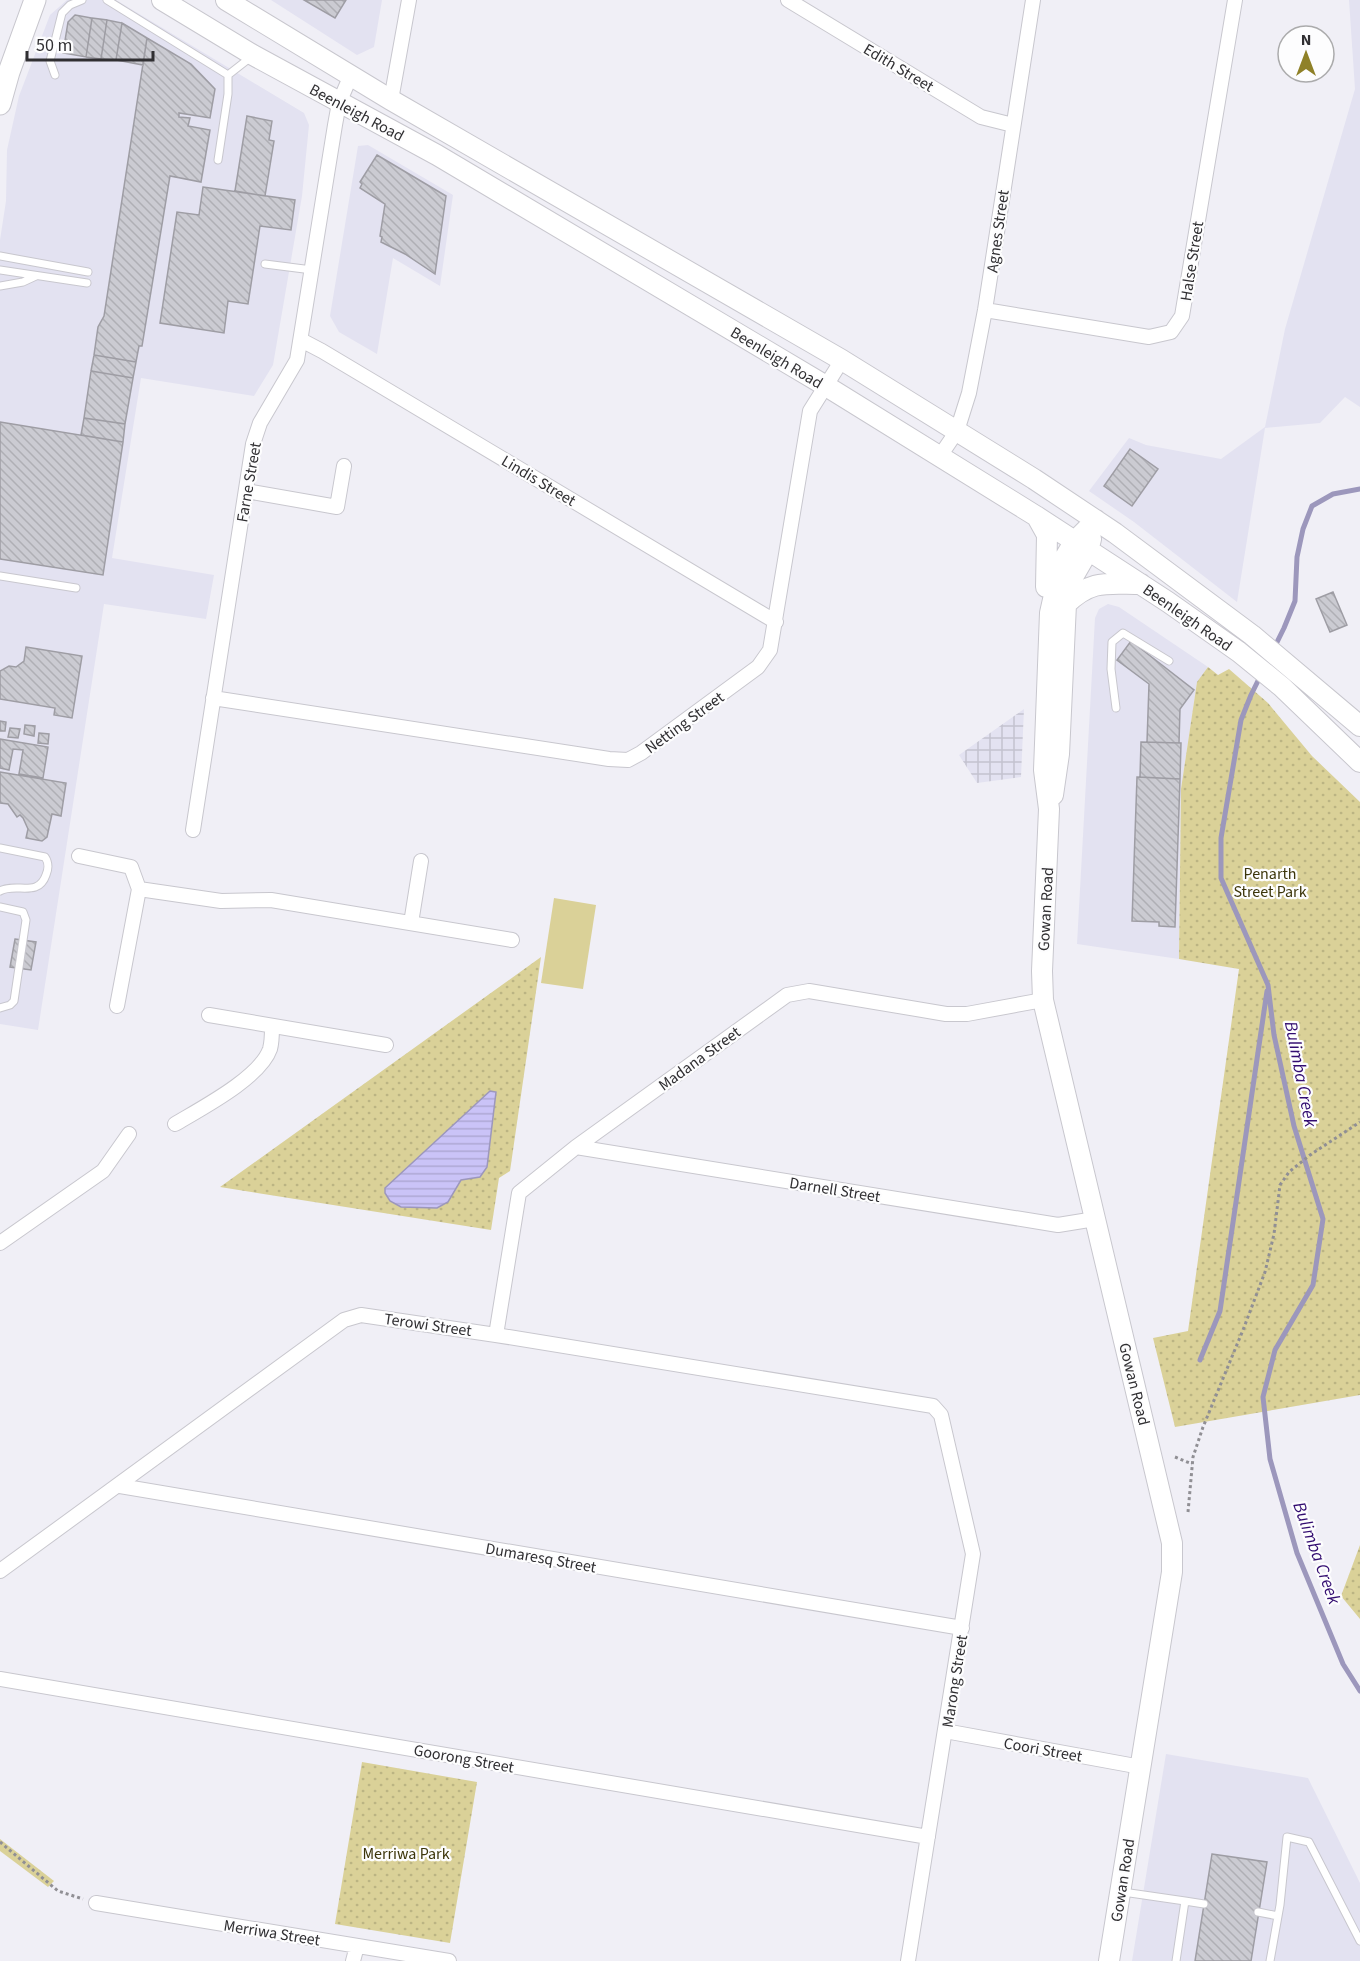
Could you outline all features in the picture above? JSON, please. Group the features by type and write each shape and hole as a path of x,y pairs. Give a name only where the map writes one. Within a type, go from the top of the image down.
{"main road":[{"name":"Beenleigh Road","path":"162,0 253,56 437,155 826,386 1036,516 1141,584 1239,652 1282,687 1360,762"},
{"name":"Beenleigh Road","path":"226,0 391,100 842,360 957,431 1096,520 1252,635 1360,726"},
{"path":"0,104 35,4"},
{"path":"1036,516 1047,535 1046,592 1058,608 1078,592 1092,585 1141,584"},
{"name":"Gowan Road","path":"1096,520 1081,546 1058,574 1058,608 1044,770 1049,809 1042,971 1043,1000 1172,1543 1172,1572 1109,1961"}],"street":[{"path":"391,100 409,0"},
{"name":"Edith Street","path":"788,0 981,117 1013,125"},
{"name":"Agnes Street","path":"940,456 957,431 969,393 986,310 1033,0"},
{"name":"Halse Street","path":"986,310 1149,337 1171,332 1182,316 1234,0"},
{"name":"Farne Street","path":"193,830 253,444 260,423 297,360 339,104 351,75"},
{"name":"Lindis Street","path":"301,340 776,622"},
{"name":"Netting Street","path":"213,698 609,759 628,760 641,753 758,667 770,650 810,411 842,360"},
{"path":"246,491 337,507 345,466"},
{"path":"79,856 131,867 139,889 117,1006"},
{"path":"411,923 421,861"},
{"path":"139,889 221,901 271,900 512,940"},
{"name":"Madana Street","path":"496,1335 519,1193 576,1147 787,995 809,991 946,1014 967,1014 1043,1000"},
{"path":"209,1015 386,1045"},
{"path":"175,1124 224,1094 259,1066 270,1050 272,1026"},
{"path":"0,1243 103,1171 129,1134"},
{"name":"Darnell Street","path":"576,1147 1058,1225 1095,1219"},
{"name":"Terowi Street","path":"0,1571 120,1486 344,1320 361,1315 933,1406"},
{"name":"Marong Street","path":"908,1961 973,1554 941,1415 933,1406"},
{"name":"Dumaresq Street","path":"120,1486 962,1628"},
{"name":"Goorong Street","path":"0,1679 928,1837"},
{"name":"Coori Street","path":"945,1731 1141,1767"},
{"name":"Merriwa Street","path":"96,1903 449,1961"},
{"path":"353,1961 357,1946"}],"lane":[{"path":"55,75 50,61 62,13 70,5 82,0"},
{"path":"107,0 228,75"},
{"path":"228,75 253,56"},
{"path":"218,160 228,94 228,75"},
{"path":"0,256 88,272"},
{"path":"265,264 312,270"},
{"path":"0,270 87,283"},
{"path":"0,286 23,282 36,276"},
{"path":"0,576 76,588"},
{"path":"1116,708 1111,669 1112,642 1123,633 1169,662"},
{"path":"0,848 45,857 48,861 48,870 41,885 33,889 8,887 0,891"},
{"path":"0,907 23,912 27,920 14,1001 0,1008"},
{"path":"1270,1961 1287,1838 1309,1842 1360,1941"},
{"path":"1120,1892 1204,1904"},
{"path":"1176,1961 1185,1901"},
{"path":"1258,1912 1278,1916"}],"path":[{"path":"1188,1512 1192,1464 1203,1427 1265,1272 1274,1234 1280,1185 1289,1172 1301,1162 1360,1122"},
{"path":"1175,1457 1192,1464"},
{"path":"0,1842 58,1891 96,1903"}],"shaded area":[{"path":"67,0 116,0 304,113 309,125 302,196 273,365 254,396 141,378 112,558 214,575 206,619 104,604 38,1030 0,1024 0,240 6,201 7,150 19,96 50,15"},
{"path":"271,0 382,0 374,47 357,55"},
{"path":"1349,0 1360,0 1360,407 1345,397 1320,423 1265,428 1237,602 1134,522 1089,491 1129,438 1146,445 1221,459 1265,427 1285,329 1355,89"},
{"path":"368,145 453,195 440,286 393,258 377,354 339,332 330,316 358,146"},
{"path":"1108,604 1119,607 1208,667 1197,683 1181,789 1179,959 1077,944 1095,618 1099,609"},
{"path":"1024,709 1021,777 977,783 959,755"},
{"path":"490,1091 496,1092 487,1167 480,1177 461,1180 448,1202 437,1208 401,1207 390,1201 385,1188"},
{"path":"1166,1754 1308,1778 1360,1883 1360,1961 1132,1961"}],"green space":[{"name":"Penarth Street Park","path":"1208,667 1218,675 1229,669 1268,703 1312,756 1360,802 1360,1395 1175,1427 1153,1338 1188,1331 1239,969 1179,959 1181,789 1197,682"},
{"path":"554,898 596,905 583,989 541,983"},
{"path":"541,957 510,1171 499,1178 491,1230 220,1187"},
{"path":"1360,1545 1360,1619 1341,1596"},
{"name":"Merriwa Park","path":"362,1762 477,1782 450,1943 335,1924"},
{"path":"0,1839 54,1881 48,1887 0,1851"}],"building":[{"path":"304,0 346,0 335,18"},
{"path":"75,15 92,18 86,57 63,53 68,22"},
{"path":"92,18 107,20 101,59 86,57"},
{"path":"107,20 122,23 116,60 101,59"},
{"path":"122,23 147,38 143,65 116,60"},
{"path":"147,38 191,64 215,89 210,118 179,113 179,117 190,118 188,126 210,130 201,182 170,176 142,346 139,346 136,362 94,355 98,327 104,316"},
{"path":"247,116 272,121 269,140 274,141 265,196 235,191"},
{"path":"377,155 446,196 435,274 405,254 381,242 385,204 360,188 362,184 360,182"},
{"path":"203,187 295,200 291,230 260,226 248,304 228,301 224,333 160,323 177,212 199,215"},
{"path":"94,355 136,362 133,378 91,371"},
{"path":"91,371 133,378 125,424 84,418"},
{"path":"84,418 125,424 123,442 81,435"},
{"path":"0,422 123,442 103,575 0,559"},
{"path":"1130,449 1158,469 1132,506 1104,486"},
{"path":"1333,592 1347,625 1330,632 1316,599"},
{"path":"1131,641 1194,690 1180,709 1179,743 1147,742 1149,684 1117,660"},
{"path":"26,647 82,656 72,718 54,715 55,708 0,699 0,671 9,666 16,667 24,661"},
{"path":"0,721 6,722 5,731 0,731"},
{"path":"25,725 35,726 34,736 24,734"},
{"path":"10,728 20,729 18,738 8,737"},
{"path":"39,733 49,734 48,744 38,743"},
{"path":"0,739 48,747 43,778 19,774 23,750 13,749 9,770 0,768"},
{"path":"1141,742 1181,743 1180,779 1140,777"},
{"path":"0,772 66,783 61,816 52,814 47,837 42,841 26,838 28,829 23,818 20,815 17,817 8,804 0,803"},
{"path":"1137,777 1180,779 1175,927 1159,926 1159,922 1132,921"},
{"path":"15,939 36,942 31,970 10,967"},
{"path":"1212,1854 1267,1862 1251,1961 1195,1961"}],"waterway":[{"name":"Bulimba Creek","path":"1360,489 1333,494 1312,506 1303,529 1297,557 1295,601 1241,720 1221,838 1221,878 1268,985 1274,1035 1294,1126 1323,1219 1313,1285 1275,1350 1263,1397 1270,1459 1297,1553 1343,1664 1360,1691"},
{"path":"1200,1360 1220,1311 1267,991"}]}
